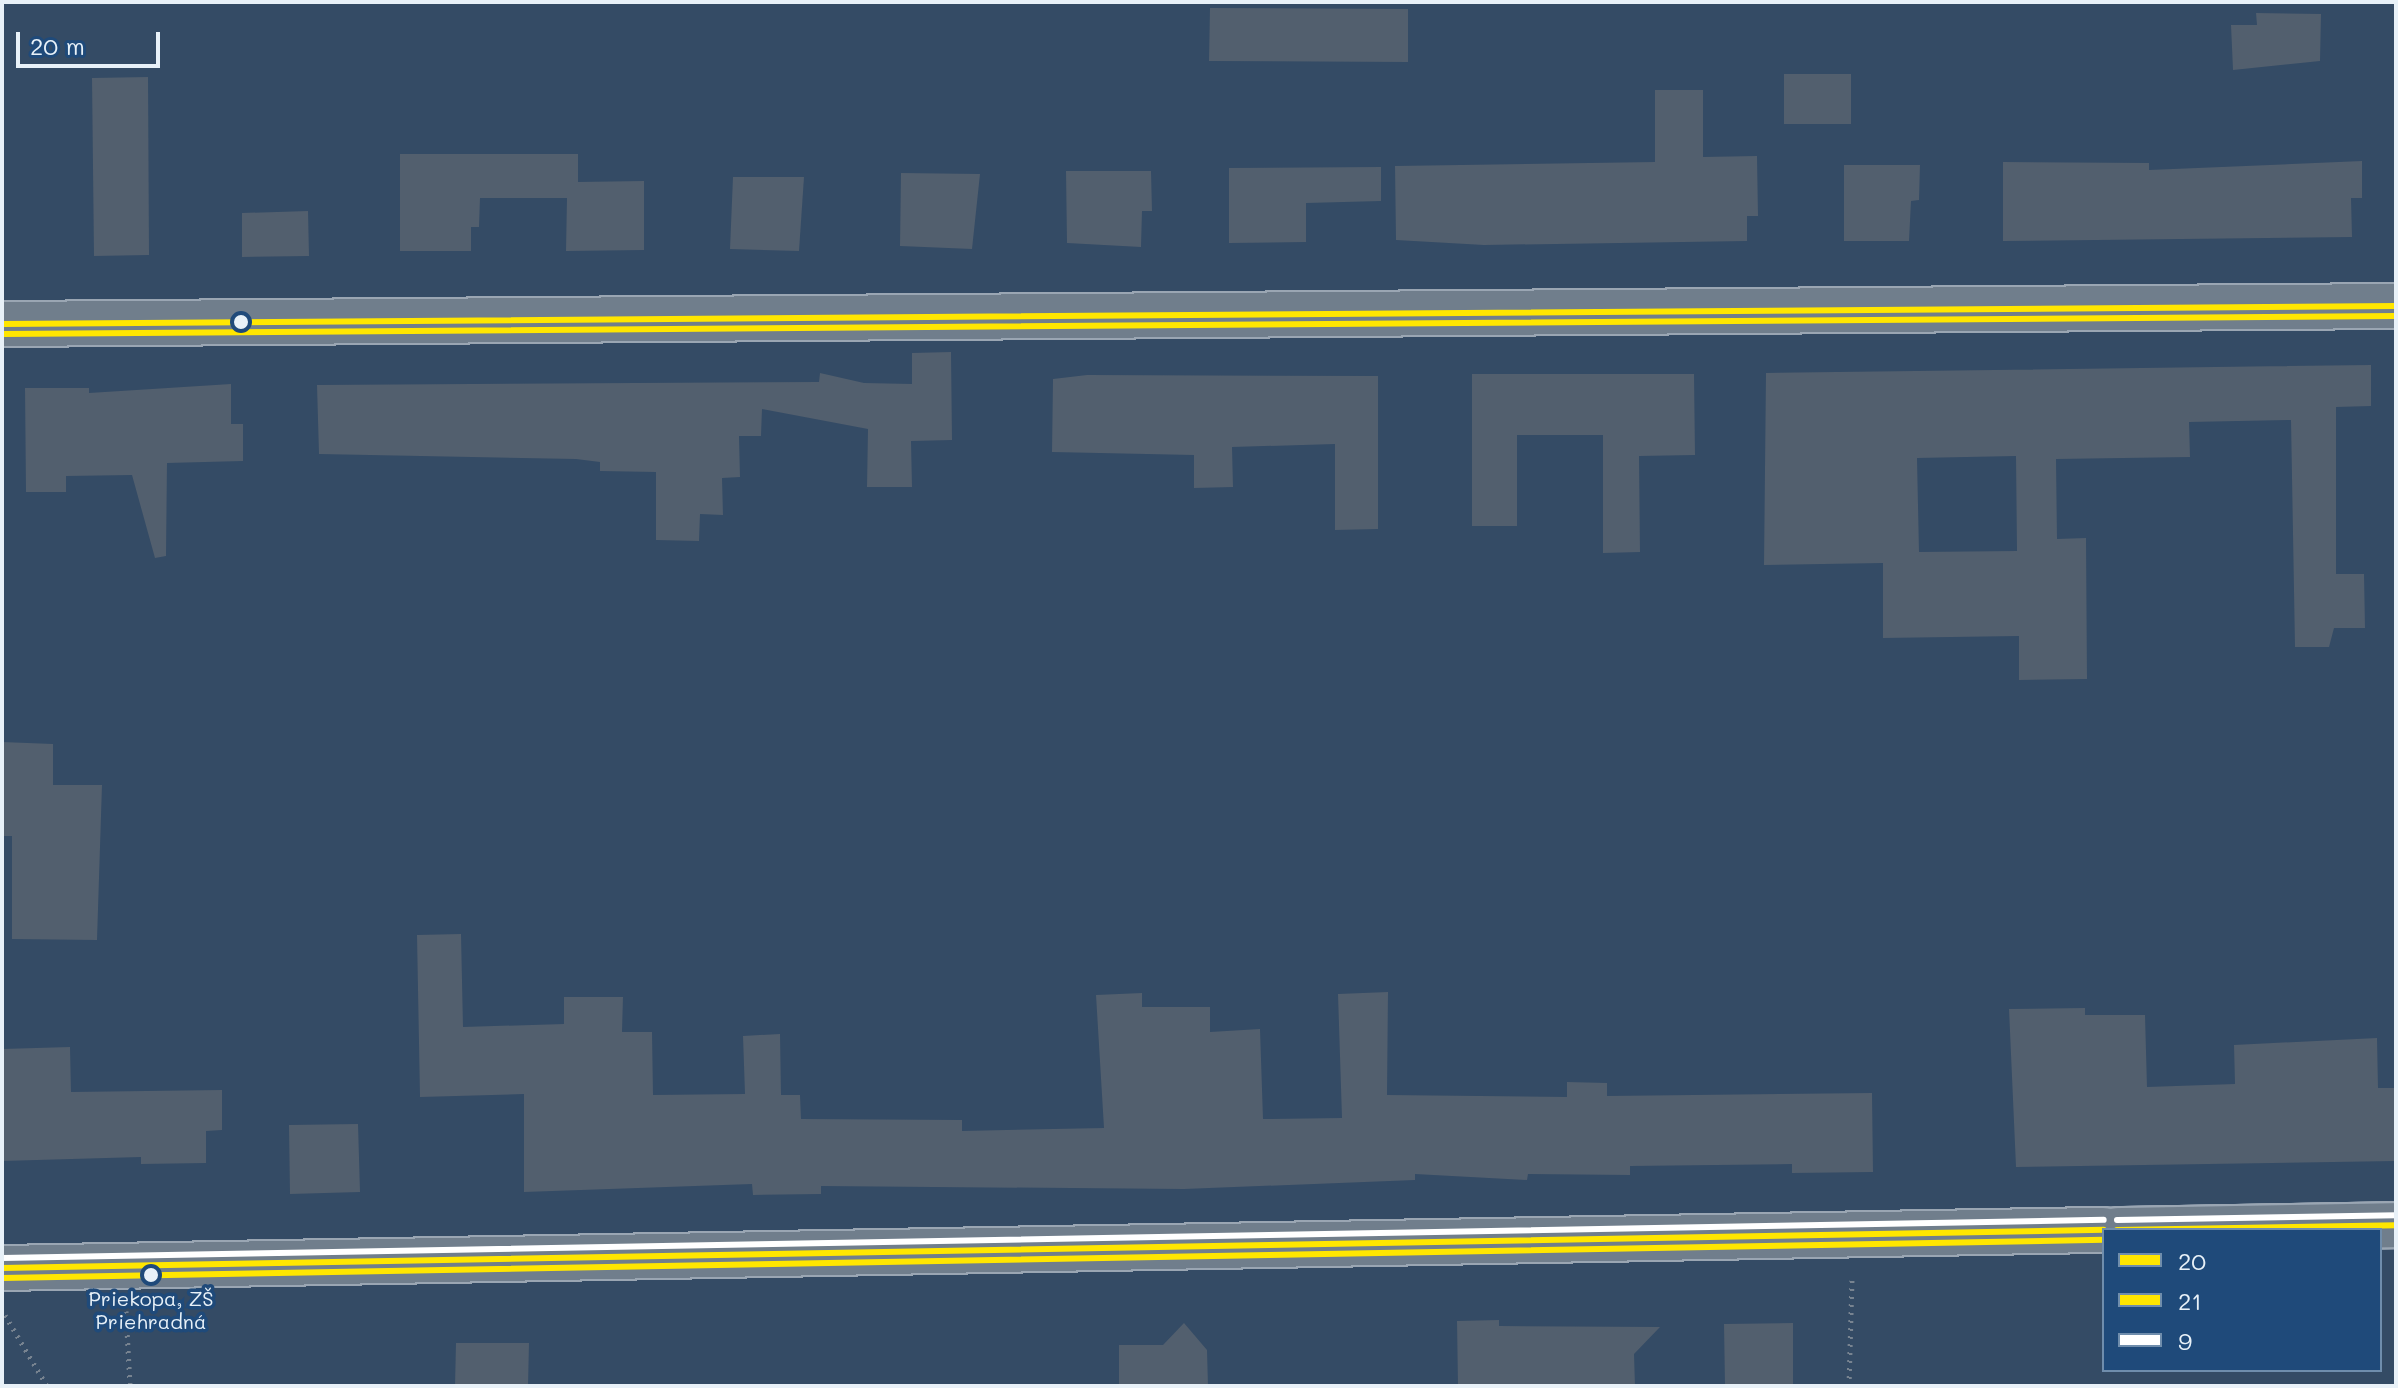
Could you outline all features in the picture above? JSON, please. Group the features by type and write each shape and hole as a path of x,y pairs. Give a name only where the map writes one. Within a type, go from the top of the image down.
{"street":[{"path":"2,324 2396,306"},
{"path":"2229,1228 2396,1225"},
{"path":"2,1268 2102,1230"}],"path":[{"path":"1849,1386 1853,1235"},
{"path":"124,1267 130,1386"},
{"path":"2,1311 47,1386"}],"building":[{"path":"1210,8 1408,9 1408,62 1209,61"},
{"path":"2256,13 2321,14 2320,61 2233,70 2231,25 2257,25"},
{"path":"1784,74 1851,74 1851,124 1784,124"},
{"path":"148,77 149,255 94,256 92,78"},
{"path":"1655,90 1703,90 1703,157 1757,156 1758,216 1747,216 1747,241 1484,245 1396,240 1395,166 1655,162"},
{"path":"400,154 578,154 578,182 644,181 644,250 566,251 567,198 480,198 479,227 471,227 471,251 400,251"},
{"path":"2362,161 2362,198 2351,198 2352,237 2003,241 2003,162 2149,163 2149,170"},
{"path":"1844,165 1920,165 1919,200 1911,201 1909,241 1844,241"},
{"path":"1381,167 1381,201 1306,203 1306,242 1229,243 1229,168"},
{"path":"1066,171 1151,171 1152,211 1142,211 1141,247 1067,243"},
{"path":"901,173 980,174 972,249 900,246"},
{"path":"733,177 804,177 799,251 730,249"},
{"path":"308,211 309,256 242,257 242,213"},
{"path":"951,352 952,440 911,441 912,487 867,487 868,429 762,409 761,436 739,436 740,477 722,478 723,515 700,514 699,541 656,540 656,472 600,471 600,462 576,459 319,454 317,385 819,382 820,373 864,383 912,384 912,353"},
{"path":"2371,365 2371,406 2336,407 2336,574 2364,574 2365,628 2334,628 2329,647 2295,647 2291,420 2189,422 2190,457 2056,459 2057,539 2086,538 2087,679 2019,680 2019,636 1883,638 1883,563 1764,565 1766,373","holes":["2016,456 2017,551 1919,552 1917,458"]},
{"path":"1472,374 1694,374 1695,455 1639,456 1640,552 1603,553 1603,435 1517,435 1517,526 1472,526"},
{"path":"1087,375 1378,376 1378,529 1335,530 1335,444 1232,447 1233,487 1194,488 1194,455 1052,452 1053,379"},
{"path":"231,384 231,424 243,424 243,461 167,463 166,556 155,558 132,475 66,476 66,492 26,492 25,388 89,388 89,393"},
{"path":"2,742 53,744 53,785 102,785 97,940 12,939 12,836 2,836"},
{"path":"461,934 463,1027 564,1024 564,997 623,997 622,1032 652,1032 653,1095 745,1094 743,1036 780,1034 781,1095 800,1095 801,1119 962,1120 962,1131 1104,1128 1096,995 1142,993 1142,1007 1210,1007 1210,1032 1260,1029 1263,1119 1342,1118 1338,994 1388,992 1387,1095 1567,1097 1567,1082 1607,1083 1607,1096 1872,1093 1873,1172 1792,1173 1792,1164 1630,1166 1630,1175 1528,1174 1527,1180 1415,1174 1415,1180 1184,1189 821,1186 821,1194 753,1195 752,1184 524,1192 524,1094 420,1097 417,935"},
{"path":"2085,1008 2085,1015 2145,1015 2147,1087 2235,1084 2234,1045 2377,1038 2378,1088 2396,1088 2396,1161 2016,1167 2009,1009"},
{"path":"70,1047 71,1092 222,1090 222,1130 206,1131 206,1163 141,1164 141,1157 2,1161 2,1049"},
{"path":"358,1124 360,1192 290,1194 289,1125"},
{"path":"1499,1320 1499,1326 1660,1327 1634,1354 1635,1386 1458,1386 1457,1321"},
{"path":"1184,1323 1207,1350 1208,1386 1119,1386 1119,1345 1163,1345"},
{"path":"1793,1323 1793,1386 1725,1386 1724,1324"},
{"path":"456,1343 529,1343 528,1386 455,1386"}],"transit line":[{"name":"20","path":"2,324 2396,306"},
{"name":"21","path":"2,334 2396,316"},
{"name":"9","path":"2117,1220 2396,1215"},
{"name":"9","path":"2,1258 2104,1220"},
{"name":"20","path":"2229,1228 2396,1225"},
{"name":"20","path":"2,1268 2102,1230"},
{"name":"21","path":"2,1278 2102,1240"}],"place":[{"name":"Priekopa, ZŠ Priehradná","path":"151,1275"}]}
